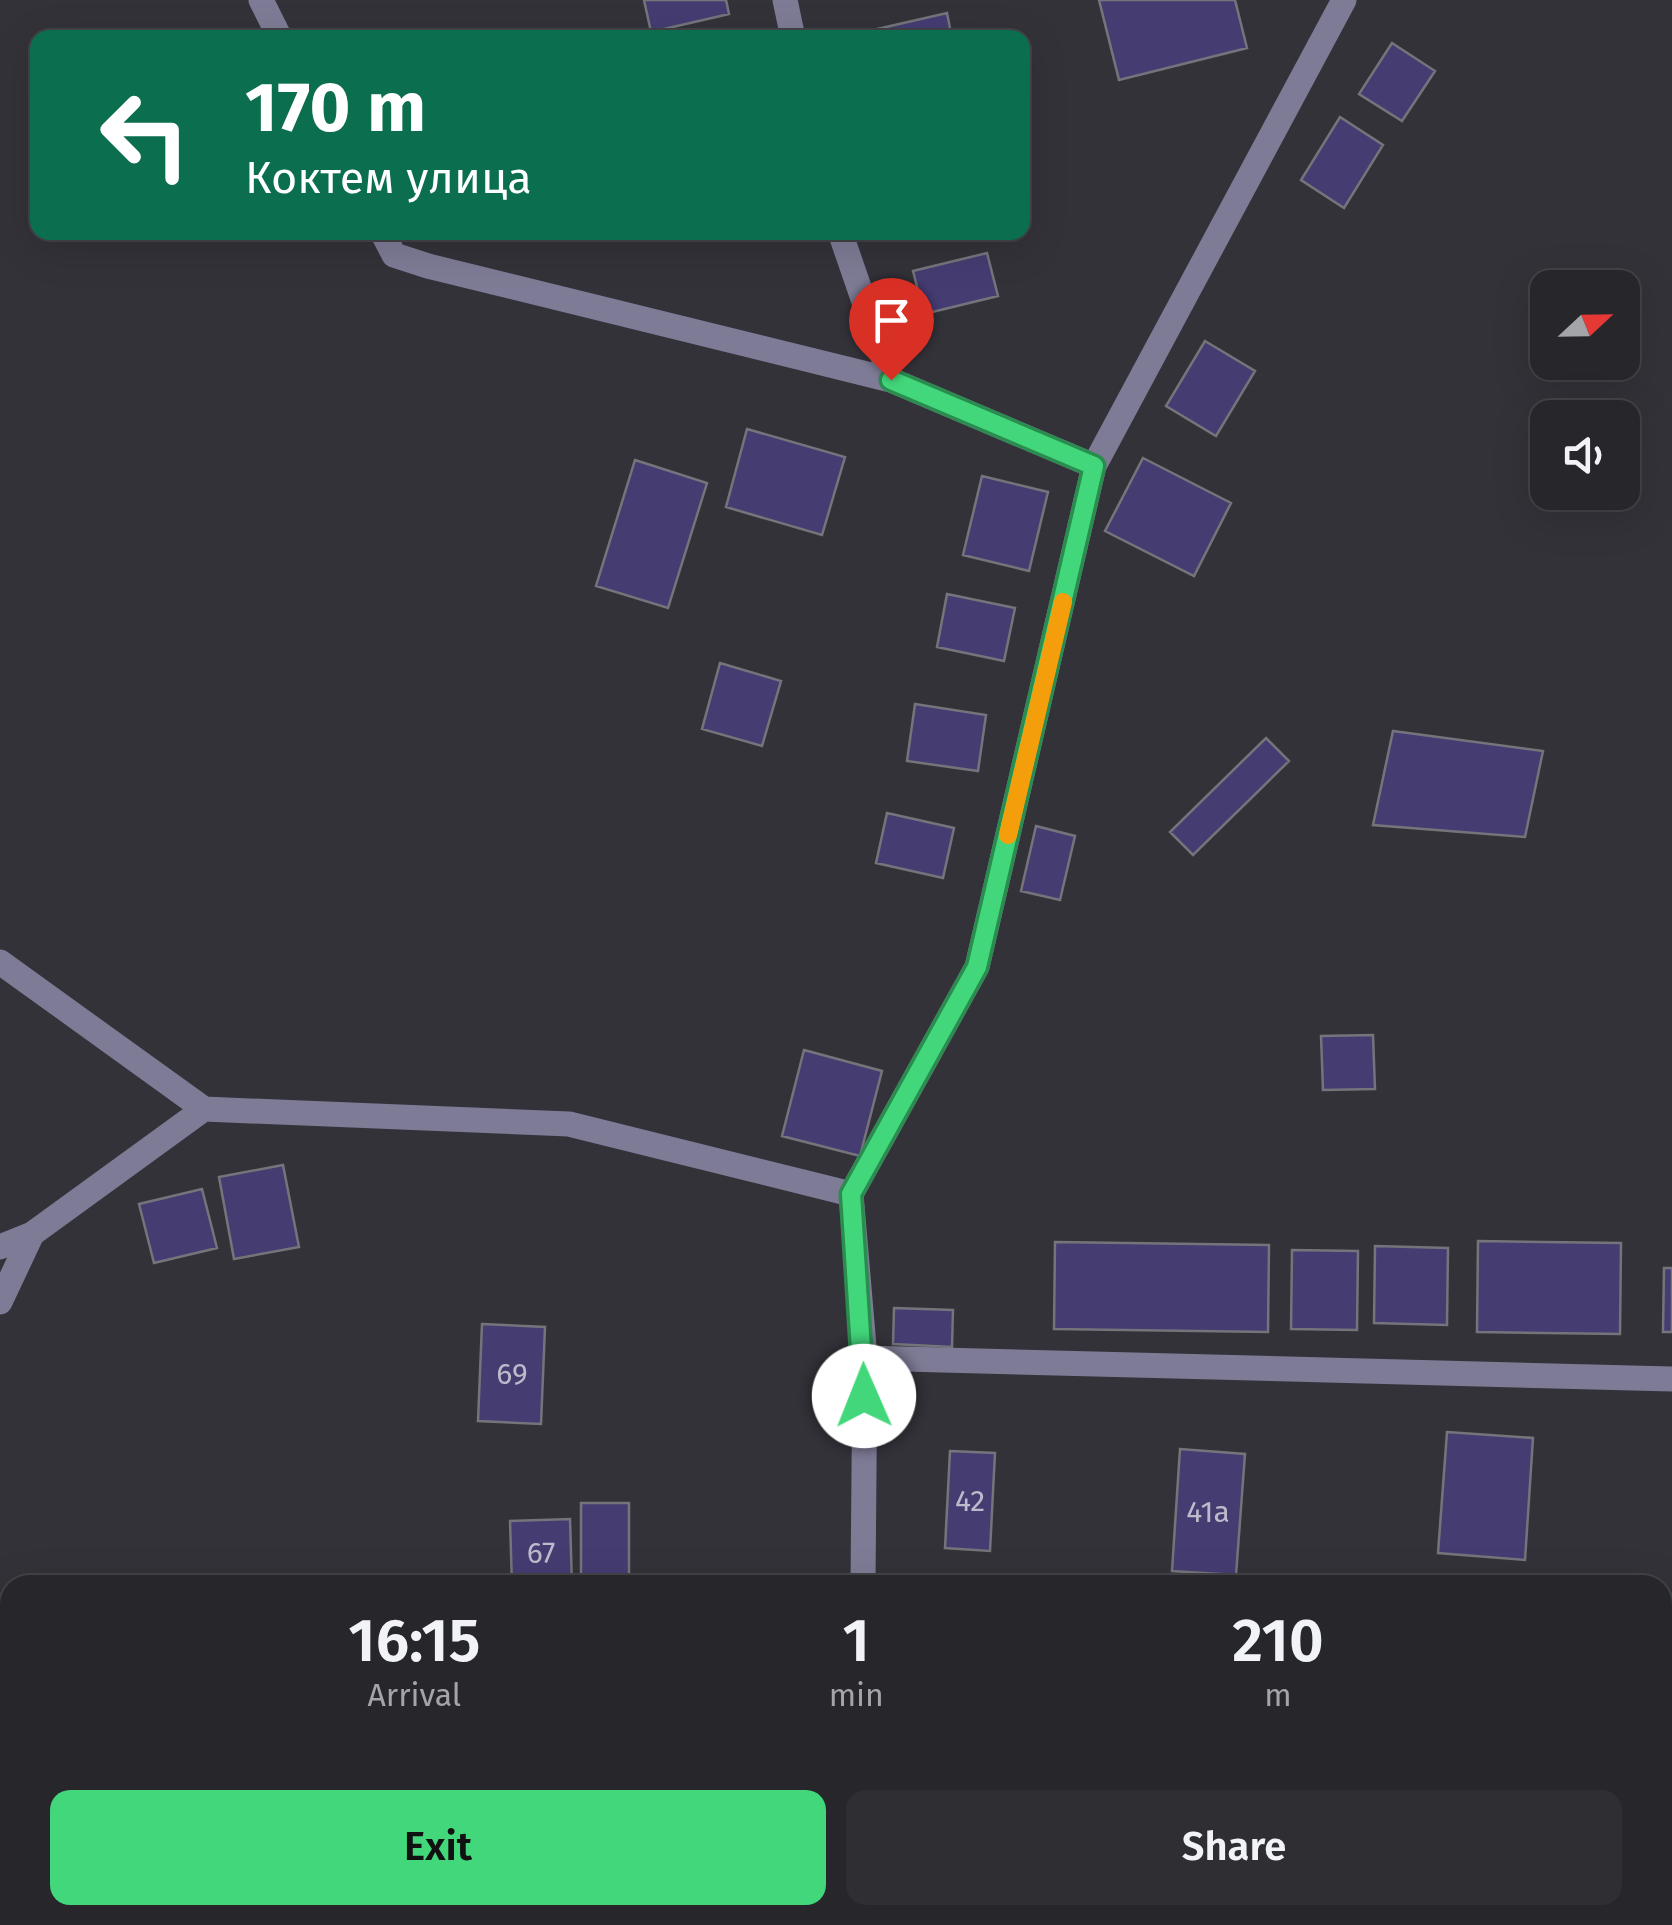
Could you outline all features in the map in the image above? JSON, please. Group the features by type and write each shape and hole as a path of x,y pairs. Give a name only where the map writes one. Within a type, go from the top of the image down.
{"street":[{"path":"261,0 276,30"},
{"path":"784,0 792,30"},
{"path":"863,1575 864,1358 851,1194 977,967 1094,466 1344,0"},
{"path":"386,240 394,255 428,266 891,380 1094,466"},
{"path":"843,240 891,380"},
{"path":"0,962 204,1109 569,1124 851,1194"},
{"path":"0,1247 32,1234 204,1109"},
{"path":"0,1302 32,1234"},
{"path":"864,1358 1672,1379"}],"building":[{"path":"644,0 726,0 729,14 651,30"},
{"path":"1099,0 1235,0 1247,48 1119,80"},
{"path":"947,13 950,30 873,30"},
{"path":"1392,43 1435,71 1402,121 1359,94"},
{"path":"1340,117 1383,145 1344,208 1301,180"},
{"path":"987,253 998,296 924,314 913,271"},
{"path":"1205,341 1255,371 1216,436 1166,406"},
{"path":"747,429 845,457 822,535 726,507"},
{"path":"1143,458 1231,503 1194,576 1105,531"},
{"path":"635,460 707,483 668,608 596,586"},
{"path":"982,476 1048,492 1029,571 963,555"},
{"path":"947,594 1015,608 1004,661 937,647"},
{"path":"720,663 781,681 762,746 702,729"},
{"path":"915,704 986,715 978,771 907,761"},
{"path":"1393,731 1543,751 1525,837 1373,825"},
{"path":"1266,738 1289,761 1193,855 1170,832"},
{"path":"887,813 954,828 943,878 876,863"},
{"path":"1036,826 1075,836 1060,900 1021,891"},
{"path":"1373,1035 1375,1089 1323,1090 1321,1036"},
{"path":"804,1050 882,1071 860,1156 782,1136"},
{"path":"283,1165 299,1247 234,1259 219,1177"},
{"path":"202,1189 217,1248 154,1263 139,1204"},
{"path":"1478,1241 1621,1243 1620,1334 1477,1332"},
{"path":"1055,1242 1269,1245 1268,1332 1054,1329"},
{"path":"1375,1246 1448,1248 1447,1325 1374,1323"},
{"path":"1292,1250 1358,1251 1357,1330 1291,1329"},
{"path":"1664,1268 1672,1268 1672,1332 1663,1332"},
{"path":"894,1308 953,1310 952,1347 893,1344"},
{"path":"482,1324 545,1327 541,1424 478,1421"},
{"path":"1447,1432 1533,1438 1525,1560 1438,1553"},
{"path":"1180,1449 1245,1454 1236,1575 1172,1571"},
{"path":"950,1451 995,1453 990,1551 945,1548"},
{"path":"581,1503 629,1503 629,1575 581,1575"},
{"path":"570,1519 572,1575 512,1575 510,1521"}],"slow traffic":[{"path":"1008,835 1063,602"}],"route":[{"path":"864,1396 851,1194 977,967 1094,466 891,380"}]}
